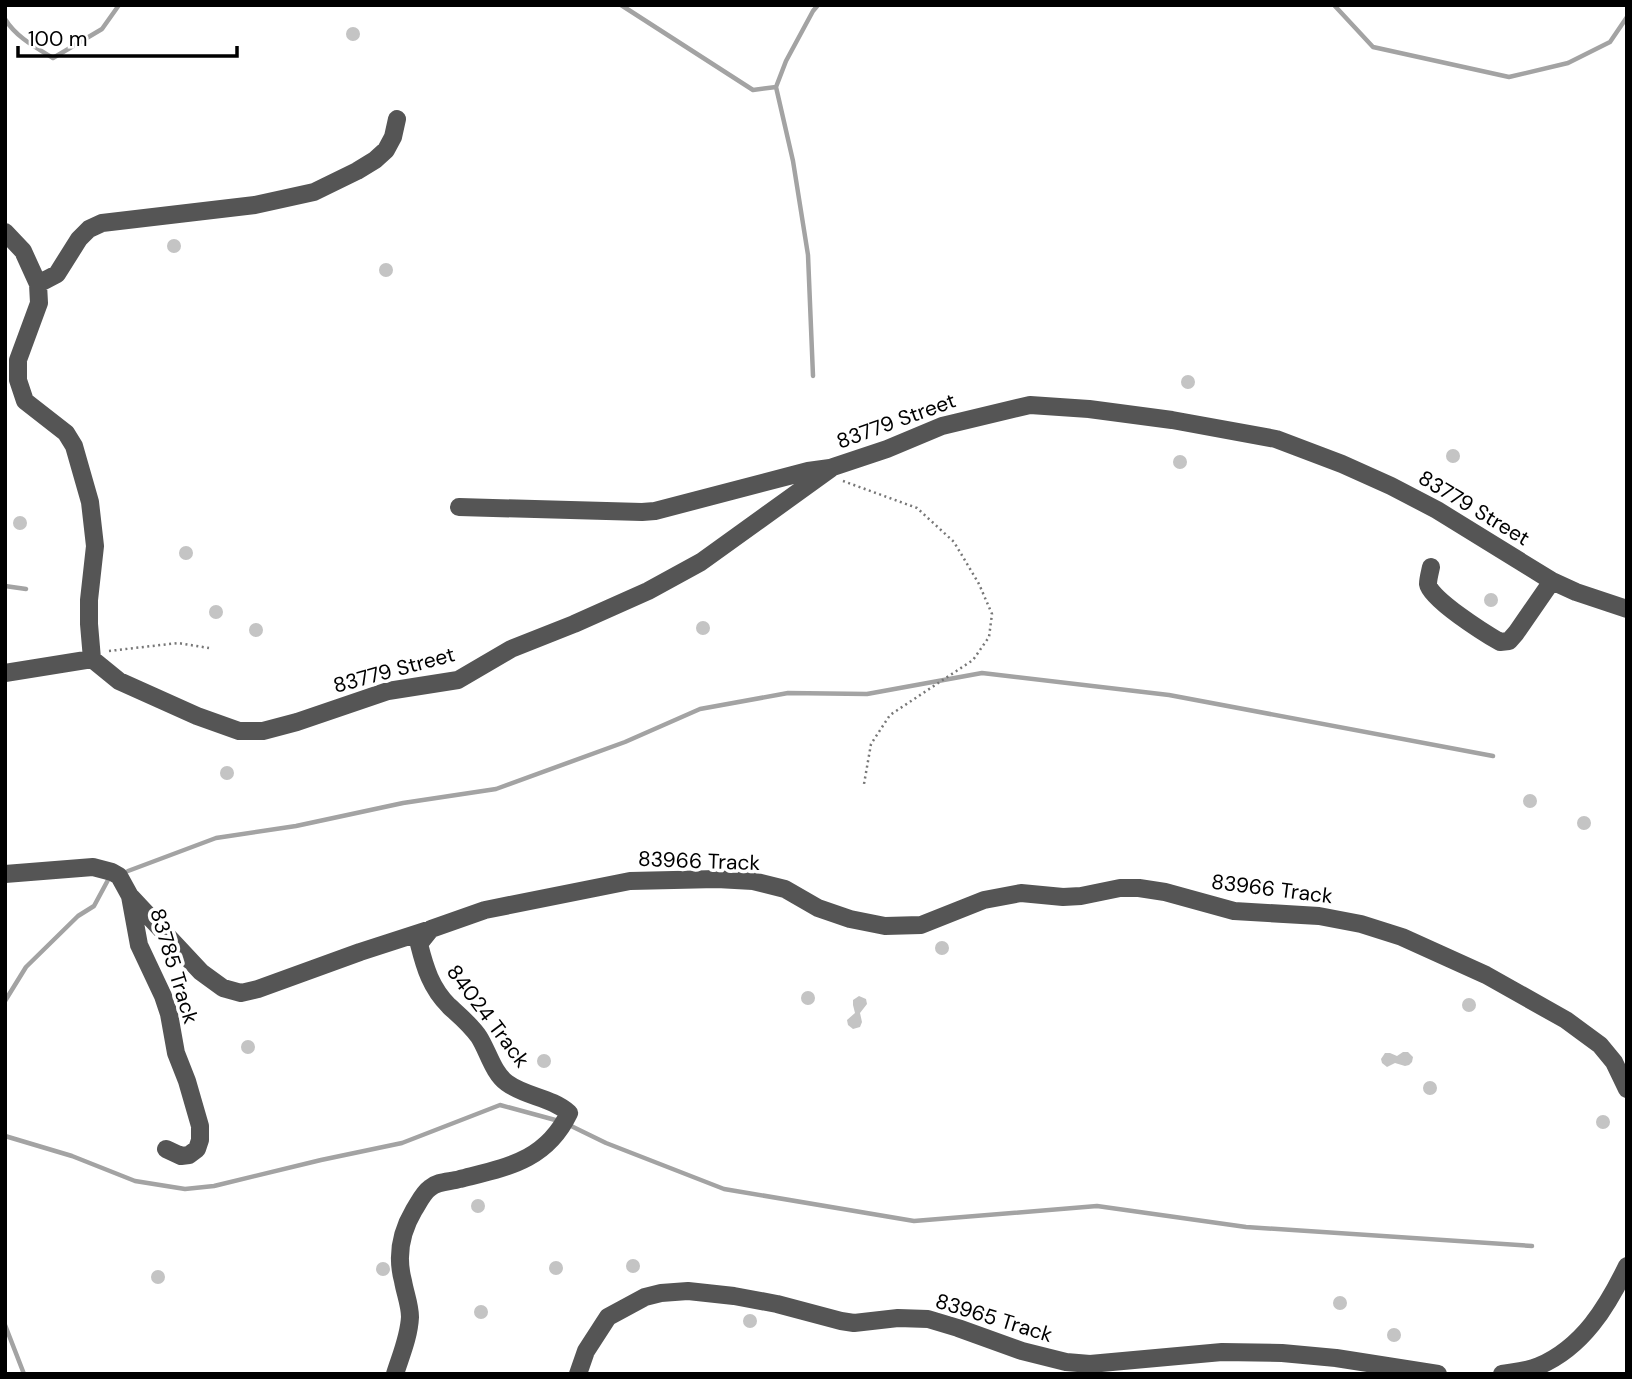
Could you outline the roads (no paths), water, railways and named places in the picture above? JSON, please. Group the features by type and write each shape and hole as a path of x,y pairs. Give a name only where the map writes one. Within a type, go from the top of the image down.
{"street":[{"path":"38,284 57,274 79,239 89,229 102,223 255,205 314,192 357,171 381,155 393,137 397,119"},
{"path":"5,232 23,251 38,284 39,303 18,360 18,380 25,401 66,433 74,446 90,502 95,546 89,600 92,656 5,673"},
{"name":"83779 Street","path":"92,656 118,681 197,716 239,731 263,731 388,691 458,680 511,649 648,591 701,562 828,471 942,426 1030,405 1089,409 1172,420 1276,439 1342,464 1437,510 1552,580 1576,592 1627,610"},
{"path":"459,508 642,512 808,471 828,471"},
{"path":"1431,567 1428,585 1433,594 1460,616 1500,642 1508,641 1516,634 1552,580"},
{"name":"83785 Track","path":"5,874 93,867 119,876 130,896 139,945 169,1014 176,1053 200,1126 197,1149 188,1156 181,1156 166,1149"},
{"name":"83966 Track","path":"130,896 201,972 223,988 241,993 485,910 630,880 753,881 785,889 818,908 850,919 885,926 921,925 984,900 1021,893 1063,897 1120,888 1139,888 1165,892 1234,911 1319,916 1361,924 1402,937 1486,975 1566,1020 1600,1045 1614,1062 1627,1089"},
{"name":"84024 Track","path":"395,1374 407,1339 410,1314 401,1270 400,1242 405,1227 423,1196 430,1187 440,1183 520,1163 549,1141 565,1123 569,1113 543,1098 504,1082 478,1036 433,987 419,944 431,929"},
{"path":"1502,1374 1538,1367 1572,1348 1602,1311 1627,1266"},
{"name":"83965 Track","path":"578,1374 586,1351 608,1317 645,1297 688,1291 755,1300 854,1323 898,1318 928,1319 1022,1351 1066,1362 1090,1364 1222,1352 1282,1353 1336,1358 1438,1374"}],"waterway":[{"path":"5,19 20,36 53,58 102,29 119,5"},
{"path":"621,5 753,90 776,87 786,61 818,5"},
{"path":"1334,5 1373,47 1509,77 1568,63 1610,42 1627,17"},
{"path":"776,87 793,161 808,255 813,376"},
{"path":"5,586 26,589"},
{"path":"128,871 216,838 296,826 403,803 496,789 625,742 700,709 788,693 867,694 982,673 1169,695 1493,756"},
{"path":"5,1001 26,967 78,916 94,906 108,880"},
{"path":"5,1136 72,1156 135,1181 185,1189 214,1186 402,1143 500,1105 559,1121"},
{"path":"567,1124 606,1143 724,1189 914,1221 1097,1206 1246,1227 1532,1246"},
{"path":"5,1325 24,1374"}]}
